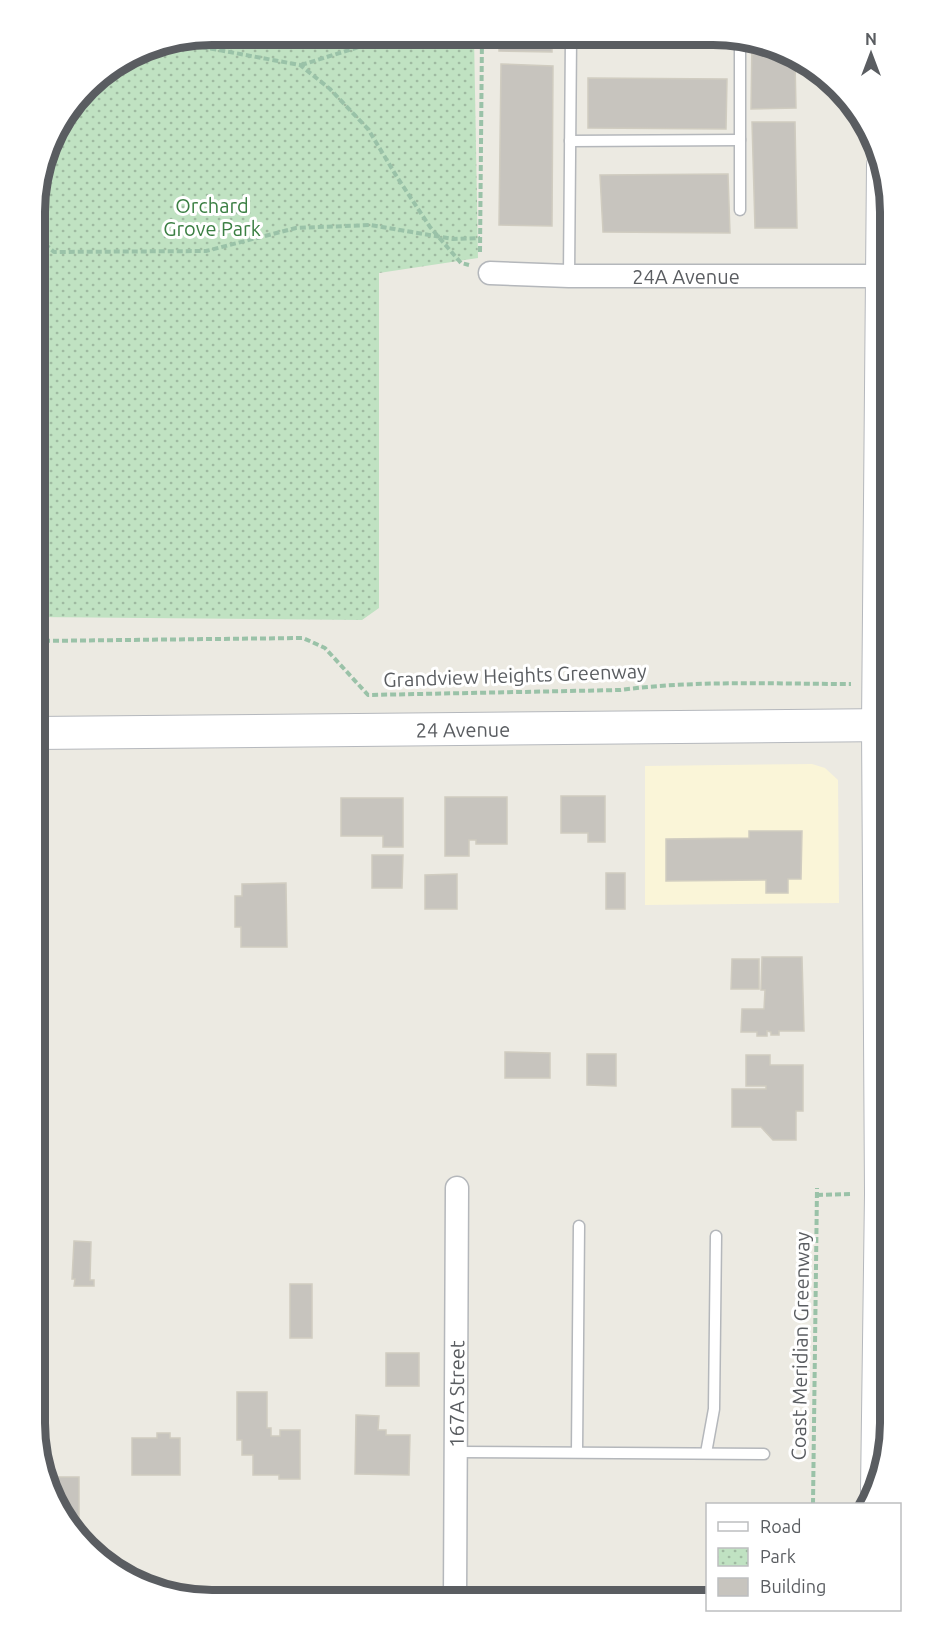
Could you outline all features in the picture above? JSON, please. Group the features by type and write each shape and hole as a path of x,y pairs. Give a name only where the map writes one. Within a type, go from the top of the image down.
{"main road":[{"name":"24 Avenue","path":"45,733 880,725"},
{"path":"878,1452 880,1268"}],"street":[{"name":"24A Avenue","path":"490,273 569,276 880,276"},
{"name":"167A Street","path":"454,1590 457,1452 457,1188"}],"lane":[{"path":"569,276 572,45"},
{"path":"740,47 740,210"},
{"path":"570,141 740,140"},
{"path":"577,1452 579,1226"},
{"path":"706,1454 714,1409 716,1236"},
{"path":"457,1452 764,1454"}],"path":[{"path":"199,45 300,65 330,89 368,129 397,177 461,263 490,273"},
{"path":"300,65 365,45"},
{"path":"482,45 480,238 481,258 490,273"},
{"path":"45,245 54,252 206,251 296,228 370,225 453,239 480,238"},
{"name":"Grandview Heights Greenway","path":"45,641 303,638 325,648 368,695 620,690 659,685 774,682 838,684"},
{"name":"Coast Meridian Greenway","path":"813,1503 817,1188"}],"shaded area":[{"path":"812,764 825,768 838,780 839,903 645,905 645,766"}],"green space":[{"name":"Orchard Grove Park","path":"201,45 474,45 478,258 379,273 379,608 362,620 45,617 46,190 62,138 86,102 102,86 128,67 158,54"}],"building":[{"path":"499,45 552,45 552,52 499,51"},
{"path":"752,50 795,67 796,108 751,109"},
{"path":"501,64 553,66 552,226 499,225"},
{"path":"588,78 727,79 726,129 588,128"},
{"path":"752,122 795,122 797,228 755,228"},
{"path":"728,174 730,233 603,232 600,175"},
{"path":"561,796 605,796 605,842 588,842 588,833 561,833"},
{"path":"445,797 507,797 507,844 476,844 476,840 469,840 469,856 445,856"},
{"path":"341,798 403,798 403,847 383,847 383,836 341,836"},
{"path":"749,831 802,831 801,879 788,879 788,893 766,893 766,880 666,881 666,839 749,838"},
{"path":"372,855 403,855 402,888 372,888"},
{"path":"606,873 625,873 625,909 606,909"},
{"path":"457,874 457,909 425,909 425,875"},
{"path":"286,883 287,947 241,947 241,927 235,927 235,896 242,896 242,884"},
{"path":"762,957 802,957 804,1031 779,1031 779,1035 771,1035 771,1032 767,1031 767,1036 757,1036 757,1032 741,1032 742,1009 764,1009 765,990 761,990"},
{"path":"732,959 759,959 759,989 731,989"},
{"path":"505,1052 550,1053 550,1078 505,1078"},
{"path":"587,1054 616,1054 616,1086 587,1085"},
{"path":"746,1055 770,1055 770,1065 803,1065 803,1111 796,1111 796,1140 773,1140 761,1127 732,1127 732,1089 766,1089 766,1086 746,1086"},
{"path":"74,1241 91,1242 90,1280 94,1280 94,1286 74,1286 75,1279 72,1279"},
{"path":"290,1284 312,1284 312,1338 290,1338"},
{"path":"386,1353 419,1353 419,1386 386,1386"},
{"path":"237,1392 267,1392 267,1428 271,1428 271,1436 280,1436 280,1430 300,1430 300,1479 279,1479 279,1475 253,1475 253,1455 242,1455 242,1440 237,1440"},
{"path":"356,1415 379,1416 378,1430 386,1430 386,1435 410,1435 409,1475 355,1474"},
{"path":"157,1433 170,1433 170,1438 180,1438 180,1475 132,1475 132,1438 157,1438"},
{"path":"54,1477 79,1477 79,1518 73,1516"}]}
